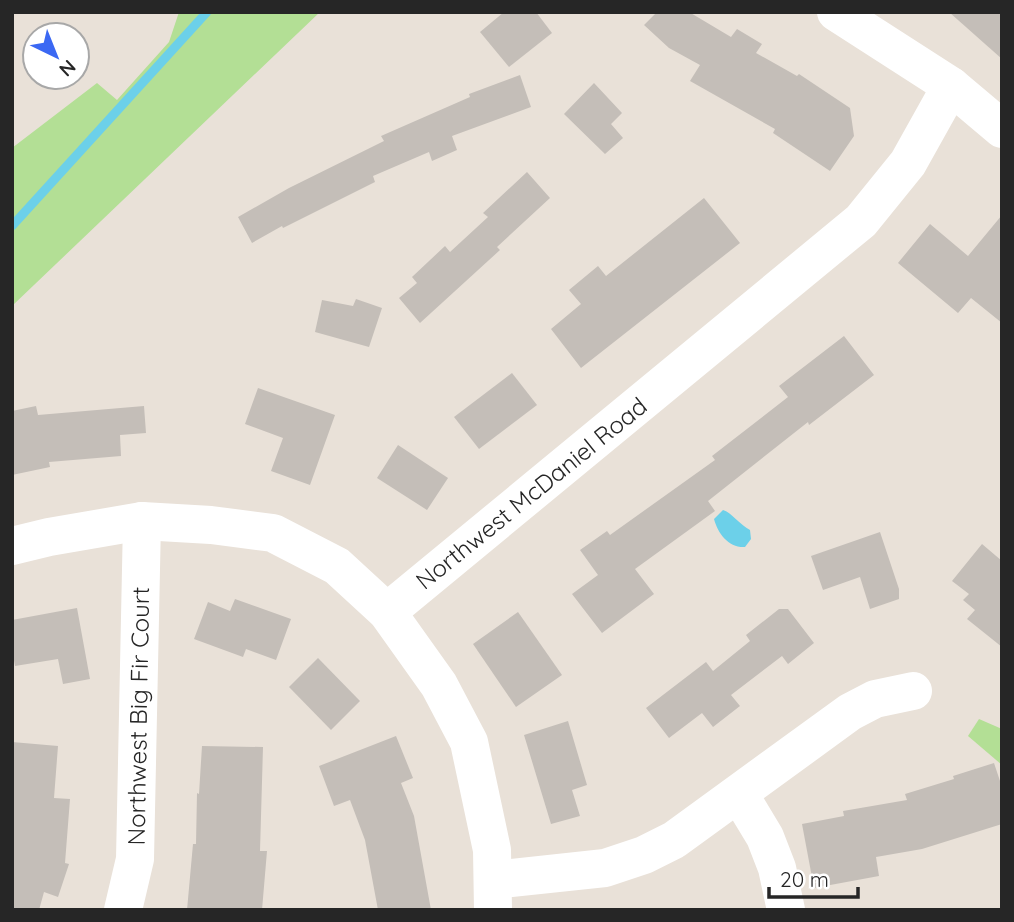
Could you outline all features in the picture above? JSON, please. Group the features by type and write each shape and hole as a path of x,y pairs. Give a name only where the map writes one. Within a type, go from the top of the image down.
{"street":[{"path":"836,12 951,86 1002,129"},
{"name":"Northwest McDaniel Road","path":"387,612 861,220 908,163 951,86"},
{"path":"12,547 49,537 142,521 211,525 273,533 337,566 387,612 439,685 469,742 492,850 493,895 605,868 644,855 674,841 850,712 875,699 913,691"},
{"name":"Northwest Big Fir Court","path":"123,910 135,859 142,521"},
{"path":"738,793 765,837 777,868 786,910"}],"green space":[{"path":"179,12 320,12 12,306 12,148 87,91 91,91 97,83 117,100 169,42"},
{"path":"979,719 1002,729 1002,765 968,736"}],"water":[{"path":"723,510 750,530 751,539 745,547 729,543 718,530 714,519"}],"building":[{"path":"504,12 536,12 552,33 509,67 480,32"},
{"path":"657,12 689,12 731,37 737,29 762,44 756,53 797,76 799,74 850,108 854,136 830,171 773,133 775,129 690,81 700,65 669,48 644,25"},
{"path":"949,12 1002,12 1002,59"},
{"path":"520,75 531,107 452,136 457,150 432,161 429,152 373,176 375,182 252,243 238,217 289,188 384,141 381,136 470,97 469,94"},
{"path":"594,83 622,113 611,124 623,138 605,154 564,114"},
{"path":"527,172 550,198 497,247 500,250 420,323 399,298 417,283 412,277 445,246 450,252 488,217 483,213"},
{"path":"704,198 740,243 581,368 551,329 581,304 569,290 598,266 606,276"},
{"path":"1002,215 1002,323 971,298 958,313 898,263 930,224 968,256"},
{"path":"356,299 382,308 369,347 315,332 322,300 353,306"},
{"path":"844,336 874,375 809,425 808,422 708,501 715,511 635,569 654,594 602,633 572,594 598,575 580,550 607,531 610,535 715,460 712,456 788,397 779,386"},
{"path":"512,373 537,405 479,449 454,417"},
{"path":"258,388 335,415 310,485 271,471 283,438 245,424"},
{"path":"36,406 38,415 144,406 146,433 120,435 121,456 49,462 50,467 12,475 12,411"},
{"path":"398,445 448,478 427,510 377,478"},
{"path":"880,532 899,589 899,599 870,609 860,577 823,590 811,556"},
{"path":"982,544 1002,561 1002,647 967,619 975,610 963,600 969,594 952,581"},
{"path":"235,599 291,619 276,660 246,649 243,657 194,639 208,602 230,611"},
{"path":"77,608 90,679 63,684 58,659 15,666 12,620"},
{"path":"779,609 788,609 814,643 788,664 782,656 731,695 740,706 713,727 702,713 669,738 646,708 706,662 713,671 750,641 746,635"},
{"path":"518,612 562,675 516,707 473,644"},
{"path":"318,658 360,701 331,730 289,687"},
{"path":"568,721 587,785 572,790 580,816 551,824 524,735"},
{"path":"396,736 413,778 401,783 414,816 431,910 378,910 365,840 350,800 334,806 319,766"},
{"path":"12,742 58,746 54,798 70,799 65,863 69,864 58,897 44,892 39,910 12,910"},
{"path":"202,746 263,747 260,851 267,851 262,910 187,910 193,844 196,844 197,793 199,794"},
{"path":"994,763 1002,787 1002,824 922,849 876,857 879,876 814,888 802,824 844,816 843,811 907,800 905,794"}],"waterway":[{"path":"12,226 207,12"}]}
